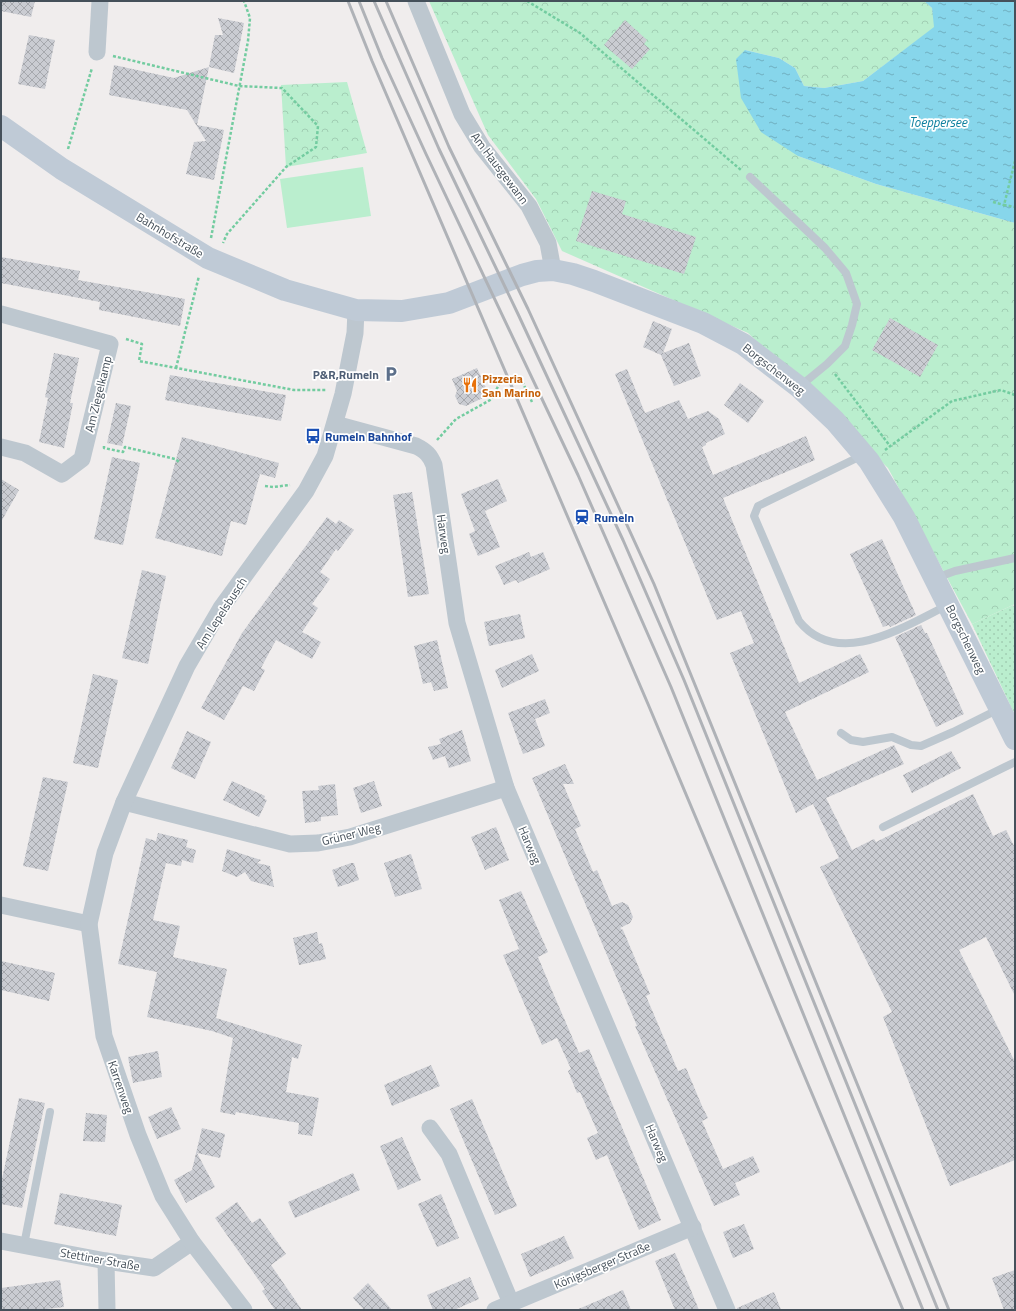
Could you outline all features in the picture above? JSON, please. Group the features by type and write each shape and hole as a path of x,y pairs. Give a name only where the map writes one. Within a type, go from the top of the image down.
{"main road":[{"name":"Bahnhofstraße","path":"1,126 62,169 212,260 285,290 356,310"},
{"name":"Borgschenweg","path":"356,310 402,311 449,303 522,275 537,271 553,270 573,274 594,281 703,323 743,344 799,387 835,421 867,458 904,517 1015,739"}],"street":[{"path":"97,52 100,1"},
{"name":"Am Hausgewann","path":"416,1 462,114 482,147 529,206 548,243 553,270"},
{"name":"Am Lepelsbusch","path":"89,924 105,853 124,802 187,666 221,608 306,491 325,456 343,394 355,333 356,310"},
{"name":"Am Ziegelkamp","path":"1,314 110,344 82,459 62,474 25,453 1,447"},
{"path":"335,424 416,446 427,452"},
{"name":"Harweg","path":"427,452 434,465 457,623 506,788 727,1310"},
{"name":"Grüner Weg","path":"124,802 290,844 318,843 350,837 506,788"},
{"path":"1,905 89,924"},
{"name":"Karrenweg","path":"89,924 104,1036 138,1135 163,1196 192,1242 244,1310"},
{"path":"430,1128 449,1154 511,1303"},
{"name":"Königsberger Straße","path":"496,1310 693,1227"},
{"name":"Stettiner Straße","path":"1,1241 106,1261 154,1268 192,1242"},
{"path":"106,1261 107,1310"}],"lane":[{"path":"750,177 826,248 846,273 857,304 845,346 827,364 799,387"},
{"path":"867,458 758,506 754,516 799,621 807,631 823,641 846,644 873,640 949,605"},
{"path":"935,578 955,571 1015,558"},
{"path":"841,733 851,740 863,742 892,737 911,745 921,746 953,732 1000,708"},
{"path":"883,828 1015,762"},
{"path":"24,1245 50,1112"}],"path":[{"path":"176,368 198,275 211,279 212,260 239,86 248,41 250,18 244,1"},
{"path":"526,1 580,33 750,177"},
{"path":"62,169 97,52 239,86 282,88 318,126 316,147 286,167 227,234 212,260"},
{"path":"1004,205 1015,161"},
{"path":"993,202 1015,207"},
{"path":"110,344 113,336 142,344 139,362 294,390 324,389 343,394"},
{"path":"827,364 890,446"},
{"path":"520,376 532,402"},
{"path":"427,452 456,419 492,399 500,382"},
{"path":"867,458 890,446 952,401 1001,390 1015,395"},
{"path":"87,438 105,442 104,448 123,452 124,447 175,459 179,462"}],"green space":[{"path":"429,1 924,1 932,8 935,27 863,81 824,88 804,86 795,68 779,58 745,50 798,156 876,184 1015,223 1015,604 972,624 888,468 748,333 562,251 536,199 488,135"},
{"path":"347,82 367,153 286,167 281,85"},
{"path":"363,167 371,216 287,228 280,179"},
{"path":"1013,605 1015,609 1014,713 972,624"}],"water":[{"name":"Toeppersee","path":"924,1 1015,1 1015,223 876,184 798,156 761,132 741,98 736,59 745,50 779,58 795,68 804,86 824,88 863,81 934,27 932,8"}],"building":[{"path":"1,1 35,1 31,17 1,11"},
{"path":"218,18 244,23 234,73 209,67 215,35 223,35"},
{"path":"625,20 647,40 644,44 650,49 632,69 604,45"},
{"path":"29,35 55,40 45,89 18,84"},
{"path":"114,65 174,78 209,67 197,125 224,130 214,180 186,174 194,142 206,141 187,110 109,95"},
{"path":"592,191 626,201 622,214 696,237 684,274 576,241"},
{"path":"1,257 80,271 78,280 185,299 180,326 99,310 100,302 1,283"},
{"path":"890,318 938,345 920,377 872,350"},
{"path":"653,321 672,329 663,353 689,343 701,376 674,386 661,355 643,347"},
{"path":"54,353 79,358 70,403 73,403 64,448 39,442 48,398 45,397"},
{"name":"Pizzeria San Marino","path":"477,368 489,395 466,406 459,404 455,396 457,391 452,379"},
{"path":"627,369 645,413 679,400 688,419 708,411 719,419 725,434 706,443 706,445 702,447 713,475 806,436 815,460 723,498 799,683 860,654 869,672 785,712 817,780 894,745 904,764 826,798 852,850 874,839 876,842 973,794 993,836 1006,830 1015,848 1015,996 986,937 959,950 1015,1062 1015,1160 950,1186 883,1017 892,1012 820,867 839,858 813,804 796,813 730,653 754,643 741,611 717,620 615,374"},
{"path":"170,375 286,395 281,421 165,400"},
{"path":"740,383 764,401 748,423 724,405"},
{"path":"116,403 131,406 122,446 107,443"},
{"path":"182,437 279,463 275,478 260,474 246,525 231,521 222,556 155,538"},
{"path":"112,457 140,463 123,545 94,539"},
{"path":"1,479 19,490 1,522"},
{"path":"498,479 507,501 485,511 500,547 478,556 469,534 475,531 461,494"},
{"path":"412,492 429,594 408,597 393,495"},
{"path":"327,517 336,524 339,520 354,530 338,551 336,549 320,572 330,579 312,604 318,608 302,632 321,642 312,659 276,640 261,668 265,670 254,691 243,686 224,720 201,708 242,633"},
{"path":"882,539 916,615 890,627 889,625 883,627 850,554"},
{"path":"529,552 531,557 543,552 550,569 518,583 516,580 504,585 495,566"},
{"path":"142,570 166,576 148,664 122,658"},
{"path":"520,614 525,638 489,646 484,622"},
{"path":"921,625 925,633 927,633 964,714 936,727 895,637"},
{"path":"437,640 448,688 434,691 431,682 423,684 414,646"},
{"path":"532,654 539,671 502,688 495,670"},
{"path":"93,674 118,680 98,768 73,763"},
{"path":"545,699 550,713 535,719 545,746 523,754 508,713"},
{"path":"462,730 471,761 449,768 445,756 433,760 428,747 441,744 439,739"},
{"path":"187,731 211,742 195,779 171,768"},
{"path":"951,751 961,768 912,793 903,775"},
{"path":"565,764 574,784 563,784 581,826 575,829 593,872 597,870 612,906 622,902 628,905 633,917 630,923 620,928 623,930 650,994 646,996 678,1071 686,1068 708,1118 702,1121 723,1169 753,1156 760,1172 735,1183 740,1195 714,1206 635,1026 637,1026 532,778"},
{"path":"43,777 68,782 48,871 23,866"},
{"path":"232,781 265,796 264,799 267,800 259,817 223,800"},
{"path":"374,781 382,806 361,813 353,788"},
{"path":"335,784 338,815 321,817 321,821 305,823 302,791 319,790 318,786"},
{"path":"496,827 509,860 485,870 471,837"},
{"path":"158,833 188,840 186,847 196,850 193,863 182,860 181,866 166,863 153,920 180,926 173,957 227,969 216,1018 302,1045 298,1059 292,1057 286,1092 319,1098 312,1136 298,1134 299,1123 236,1112 235,1115 220,1112 233,1038 212,1031 147,1017 157,972 118,964 146,838 156,841"},
{"path":"227,849 261,860 257,863 270,866 274,887 251,881 245,872 237,877 222,871"},
{"path":"411,854 422,889 395,897 384,863"},
{"path":"354,863 359,880 338,887 332,870"},
{"path":"521,891 548,952 538,957 553,993 579,1053 589,1049 661,1220 639,1230 607,1155 596,1160 587,1138 598,1133 580,1092 577,1093 568,1071 571,1069 557,1038 542,1045 503,955 519,949 499,900"},
{"path":"317,932 319,944 322,943 326,959 299,965 293,938"},
{"path":"1,961 55,973 49,1001 1,990"},
{"path":"158,1051 162,1077 133,1083 128,1057"},
{"path":"431,1065 440,1086 392,1106 384,1085"},
{"path":"19,1098 45,1103 22,1208 1,1204 1,1184"},
{"path":"472,1099 517,1206 495,1215 450,1109"},
{"path":"171,1107 181,1129 157,1139 148,1117"},
{"path":"86,1113 107,1115 105,1142 83,1141"},
{"path":"202,1128 225,1134 220,1158 197,1153 215,1187 186,1203 174,1180 192,1170"},
{"path":"402,1137 421,1180 398,1190 380,1146"},
{"path":"353,1173 360,1190 295,1218 288,1202"},
{"path":"60,1193 122,1205 116,1236 54,1224"},
{"path":"441,1194 459,1238 437,1247 418,1204"},
{"path":"237,1202 252,1223 260,1218 286,1254 271,1265 302,1310 275,1310 262,1291 265,1289 215,1218"},
{"path":"744,1224 754,1249 733,1258 723,1232"},
{"path":"564,1236 574,1258 530,1277 521,1254"},
{"path":"675,1253 699,1310 675,1310 655,1261"},
{"path":"1015,1270 1015,1310 1004,1310 992,1278"},
{"path":"470,1277 479,1299 454,1310 433,1310 427,1295"},
{"path":"60,1280 64,1307 38,1310 1,1310 1,1288"},
{"path":"368,1283 392,1310 364,1310 353,1298"},
{"path":"623,1290 631,1310 576,1310"},
{"path":"774,1292 781,1310 737,1310 737,1308"}],"railway":[{"path":"348,1 372,61 648,704 903,1310"},
{"path":"359,1 382,58 426,154 578,475 671,687 923,1310"},
{"path":"374,1 439,149 518,314 623,540 684,680 938,1310"},
{"path":"386,1 449,147 528,309 654,584 949,1310"}],"place":[{"name":"P&R,Rumeln","path":"391,374"},
{"name":"Pizzeria San Marino","path":"470,385"},
{"name":"Rumeln Bahnhof","path":"313,436"},
{"name":"Rumeln","path":"582,517"}]}
